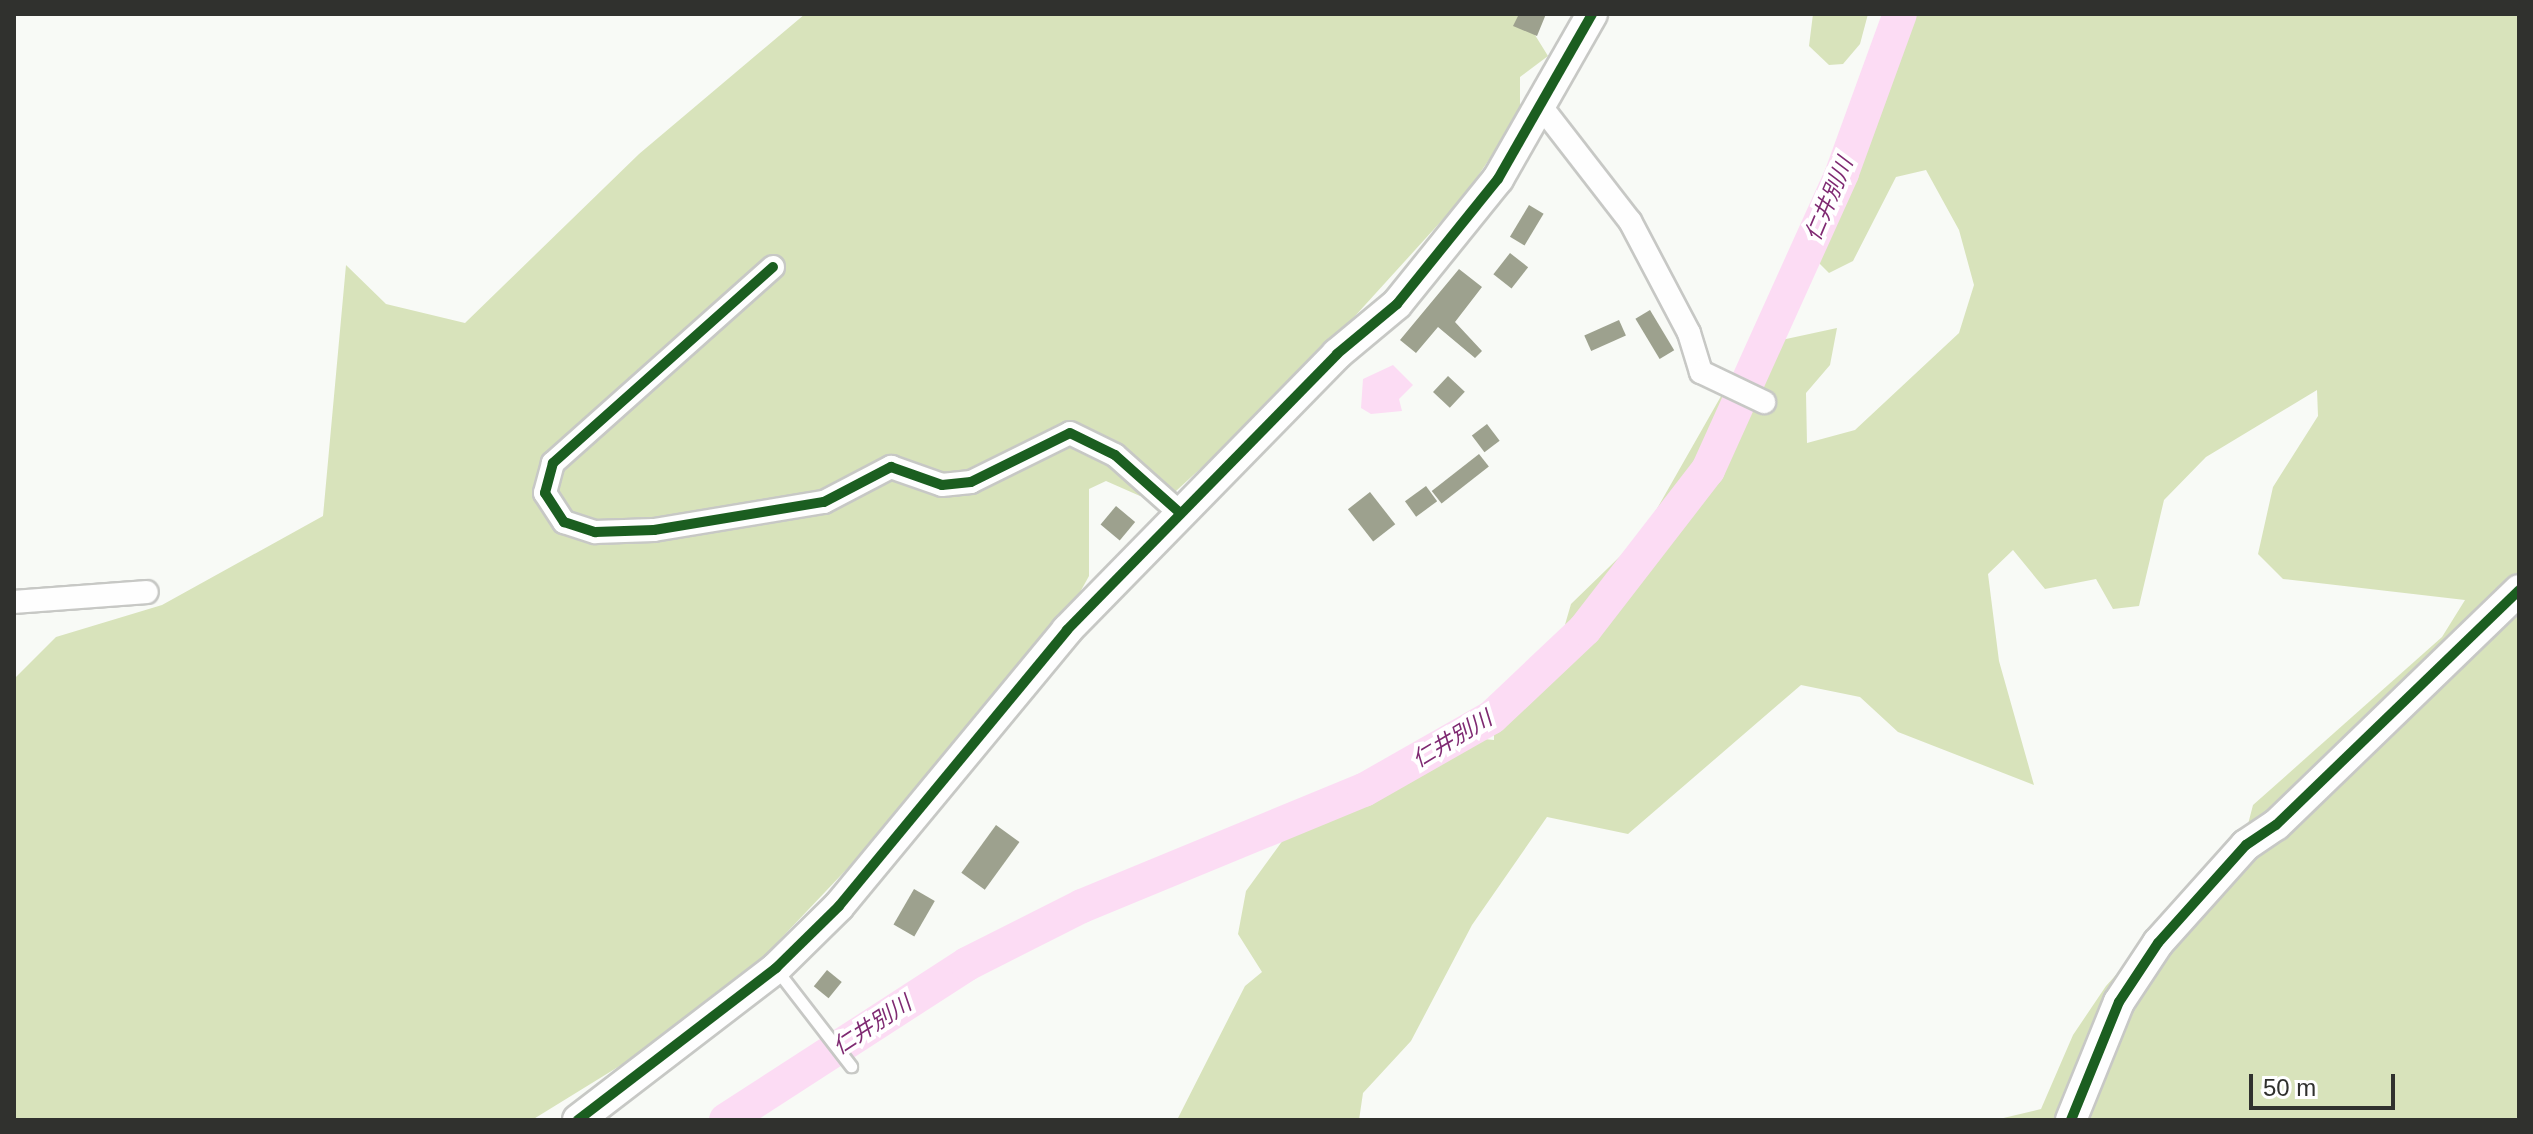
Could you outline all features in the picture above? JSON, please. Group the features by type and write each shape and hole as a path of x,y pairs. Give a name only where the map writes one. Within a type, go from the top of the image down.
{"street":[{"path":"578,1120 776,968 839,906 1067,630 1337,354 1397,304 1461,230 1543,109 1592,14"},
{"path":"1543,109 1630,221 1701,372 1764,402"},
{"path":"773,267 553,463 545,493 564,522 595,532 654,530 808,505 891,467 942,485 971,482 1070,433 1115,455 1180,513"},
{"path":"2071,1120 2119,1002 2158,943 2246,845 2276,825 2519,590"},
{"path":"14,602 147,592"}],"lane":[{"path":"776,968 851,1066"}],"green space":[{"path":"805,14 1522,14 1548,56 1520,77 1520,114 1465,195 1296,381 1176,491 1140,496 1106,481 1089,489 1089,576 1069,612 954,756 717,1006 532,1120 14,1120 14,679 56,637 162,605 323,516 346,265 386,304 465,323 639,154"},
{"path":"1813,14 1868,14 1860,44 1843,64 1829,65 1809,46"},
{"path":"1917,14 2519,14 2519,1120 1995,1120 2041,1109 2073,1035 2106,986 2247,828 2253,805 2442,637 2465,600 2283,579 2258,554 2273,487 2318,416 2317,390 2206,457 2164,500 2139,606 2113,609 2096,579 2045,589 2013,550 1988,574 1999,661 2034,785 1898,732 1860,697 1801,685 1628,834 1547,817 1472,925 1411,1041 1363,1093 1359,1120 1177,1120 1245,986 1262,972 1238,934 1246,891 1286,836 1411,781 1484,739 1494,740 1494,693 1562,635 1571,604 1642,535 1749,347 1837,328 1830,365 1806,393 1807,443 1855,430 1959,333 1974,285 1959,230 1926,170 1896,177 1853,261 1829,273 1816,260"}],"shaded area":[{"path":"1393,365 1413,385 1399,399 1402,411 1371,414 1361,408 1363,379"}],"building":[{"path":"1519,14 1546,14 1537,36 1513,26"},
{"path":"1529,205 1544,214 1525,245 1510,237"},
{"path":"1510,253 1528,267 1512,288 1493,274"},
{"path":"1459,269 1482,287 1455,322 1482,351 1475,358 1438,327 1416,353 1400,340"},
{"path":"1650,310 1674,350 1660,359 1635,319"},
{"path":"1619,320 1626,336 1591,351 1584,335"},
{"path":"1448,376 1465,392 1450,408 1433,392"},
{"path":"1487,424 1500,441 1484,452 1472,435"},
{"path":"1479,454 1489,467 1442,504 1432,491"},
{"path":"1426,486 1437,501 1416,517 1405,501"},
{"path":"1370,492 1395,524 1373,542 1348,509"},
{"path":"1116,506 1135,522 1120,540 1101,524"},
{"path":"996,825 1019,842 985,890 961,873"},
{"path":"914,889 935,901 914,937 894,925"},
{"path":"827,970 842,982 829,998 814,986"}],"waterway":[{"name":"仁井別川","path":"726,1120 967,964 1082,906 1364,790 1492,717 1585,629 1708,470 1842,173 1900,14"}],"cycle path":[{"path":"578,1120 776,968 839,906 1067,630 1337,354 1397,304 1498,179 1592,14"},
{"path":"773,267 553,463 545,493 564,522 595,532 654,530 824,502 891,467 942,485 971,482 1070,433 1115,455 1180,513"},
{"path":"2071,1120 2119,1002 2158,943 2246,845 2276,825 2519,590"}]}
